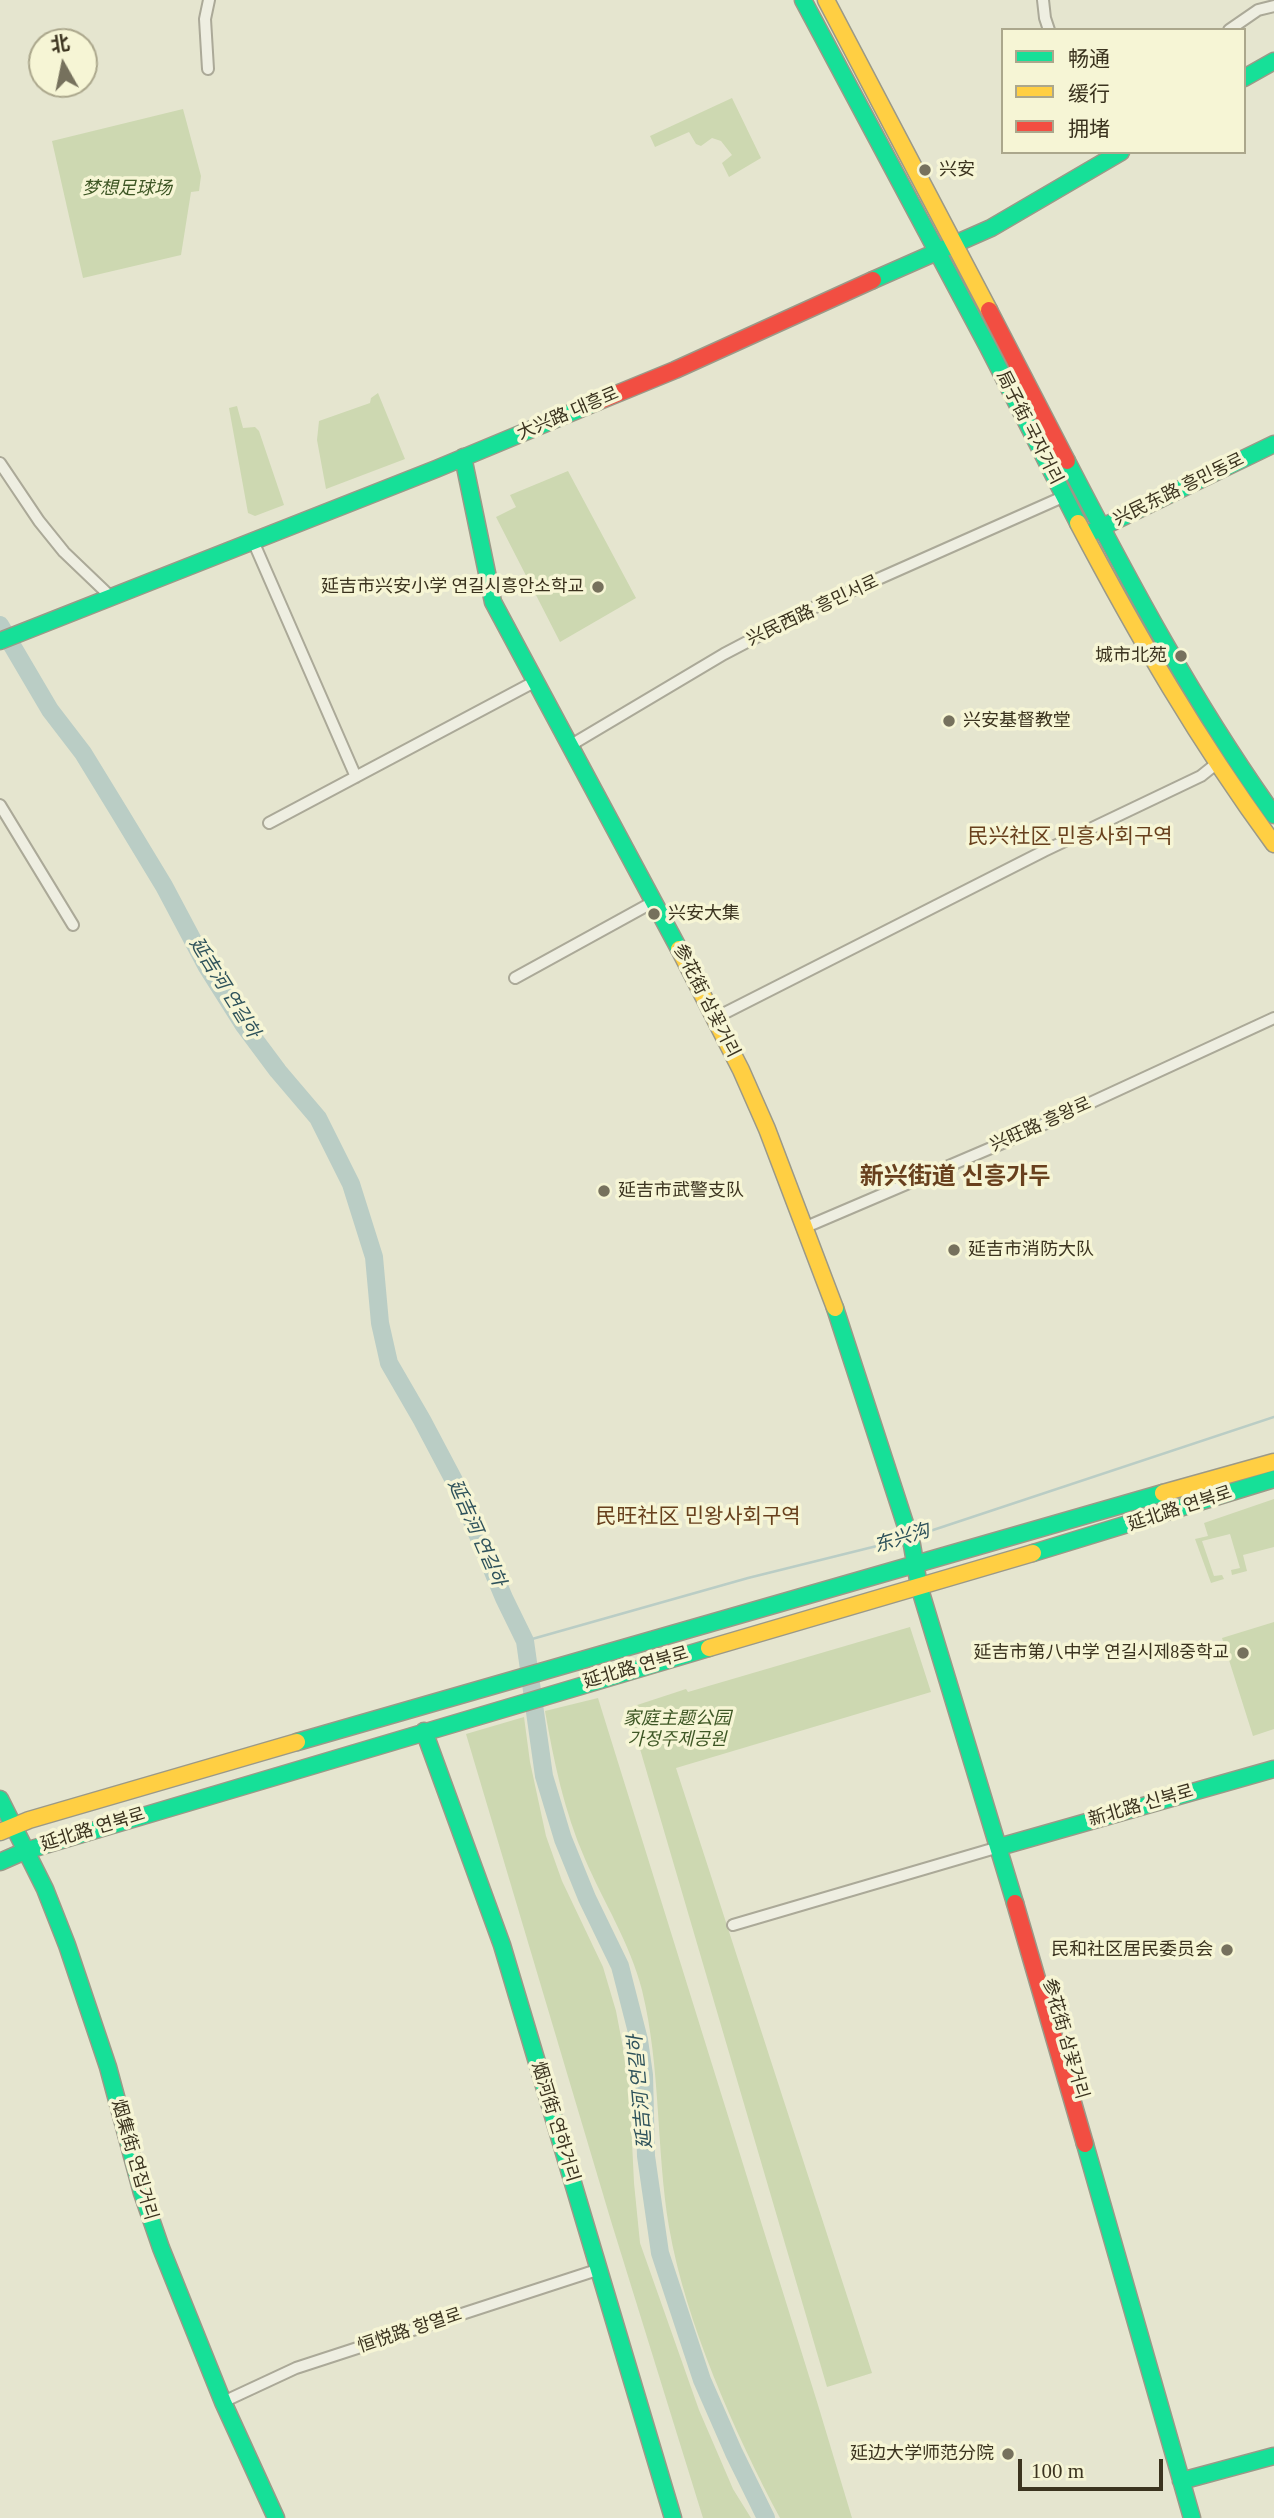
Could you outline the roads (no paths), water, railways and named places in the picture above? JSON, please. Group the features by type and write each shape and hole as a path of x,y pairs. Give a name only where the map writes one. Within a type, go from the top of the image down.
{"main road":[{"name":"局子街 국자거리","path":"803,0 1165,683 1216,764 1274,844"},
{"name":"局子街 국자거리","path":"826,0 957,246 1101,528 1214,730 1274,814"},
{"path":"1246,77 1274,61"},
{"name":"大兴路 대흥로","path":"0,641 675,370 908,264 940,254 984,233 1118,154"},
{"name":"兴民东路 흥민동로","path":"1085,535 1274,444"},
{"name":"参花街 삼꽃거리","path":"463,457 488,586 499,615 655,901 715,1018 767,1129 838,1315 1004,1845 1186,2479 1192,2518"},
{"name":"延北路 연북로","path":"7,1829 601,1652 1131,1500 1274,1462"},
{"name":"延北路 연북로","path":"0,1862 25,1851 447,1724 1137,1523 1274,1479"},
{"name":"烟河街 연하거리","path":"424,1731 502,1945 673,2518"},
{"name":"新北路 신북로","path":"1004,1845 1274,1769"},
{"name":"烟集街 연집거리","path":"0,1799 7,1829 25,1851 45,1889 67,1945 108,2067 142,2193 161,2248 223,2402 276,2518"},
{"path":"1186,2479 1274,2456"},
{"name":"参花街 삼꽃거리","path":"1186,2479 1203,2518"}],"street":[{"path":"208,69 205,19 209,0"},
{"path":"1043,0 1048,28"},
{"path":"1249,0 1255,12"},
{"path":"1232,28 1255,12 1274,6"},
{"path":"0,463 64,552 110,596"},
{"name":"兴民西路 흥민서로","path":"571,745 724,654 806,611 1065,496"},
{"path":"253,541 356,777"},
{"path":"269,823 536,681"},
{"path":"715,1018 1044,851 1201,776 1216,764"},
{"path":"0,805 73,925"},
{"path":"516,978 655,901"},
{"name":"兴旺路 흥왕로","path":"806,1227 1012,1139 1274,1018"},
{"path":"733,1925 1004,1845"},
{"name":"恒悦路 항열로","path":"223,2402 296,2368 600,2269"}],"waterway":[{"name":"延吉河 연길하","path":"0,625 50,710 83,753 121,815 164,886 207,967 243,1024 318,1118 351,1184 374,1257 380,1323 389,1363 459,1490 525,1641 544,1776 563,1839 587,1898 620,1966 639,2040 644,2075 646,2156 660,2253 702,2380 766,2518"},
{"name":"东兴沟","path":"915,1536 1274,1417"},
{"name":"东兴沟","path":"525,1641 748,1578 905,1539"}],"place":[{"name":"兴安","path":"925,170"},
{"name":"延吉市兴安小学 연길시흥안소학교","path":"598,587"},
{"name":"城市北苑","path":"1181,656"},
{"name":"兴安基督教堂","path":"949,721"},
{"name":"兴安大集","path":"654,914"},
{"name":"延吉市武警支队","path":"604,1191"},
{"name":"延吉市消防大队","path":"954,1250"},
{"name":"延吉市第八中学 연길시제8중학교","path":"1243,1653"},
{"name":"民和社区居民委员会","path":"1227,1950"},
{"name":"延边大学师范分院","path":"1008,2454"}],"district":[{"name":"民兴社区 민흥사회구역","path":"1070,837"},
{"name":"新兴街道 신흥가두","path":"955,1178"},
{"name":"民旺社区 민왕사회구역","path":"698,1517"}],"park label":[{"name":"梦想足球场","path":"127,189"},
{"name":"家庭主题公园 가정주제공원","path":"677,1729"}]}
